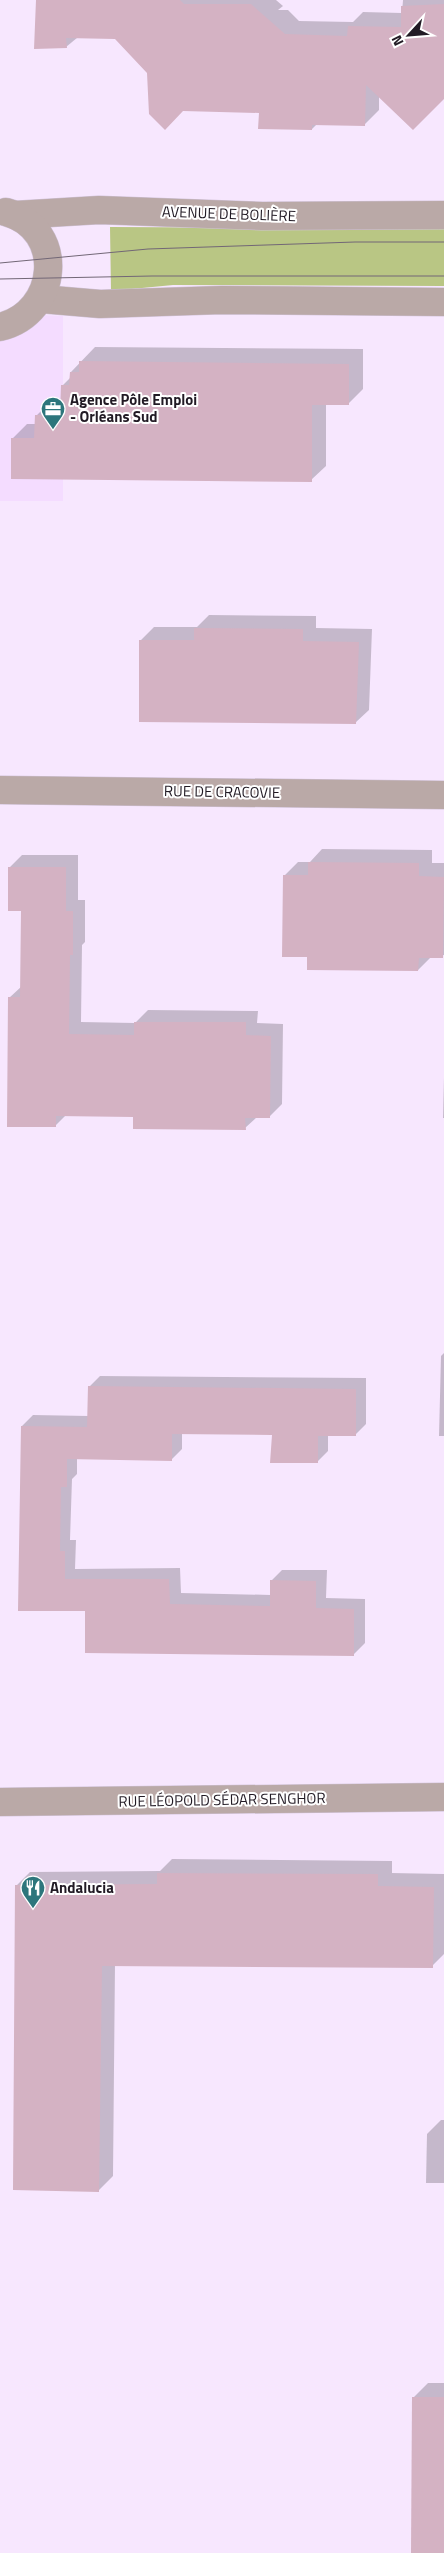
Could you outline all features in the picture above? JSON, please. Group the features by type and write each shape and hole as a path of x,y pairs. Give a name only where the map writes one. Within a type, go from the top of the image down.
{"street":[{"name":"AVENUE DE BOLIÈRE","path":"7,212 99,210 262,216 444,215"},
{"path":"0,327 12,324 28,314 41,299 48,279 48,259 43,242 31,226 7,212"},
{"path":"41,299 100,304 222,300 444,302"},
{"name":"RUE DE CRACOVIE","path":"0,790 444,795"},
{"name":"RUE LÉOPOLD SÉDAR SENGHOR","path":"0,1802 444,1797"}],"shaded area":[{"path":"0,313 63,316 63,501 0,501"}],"green space":[{"path":"110,227 444,229 444,286 173,285 111,291"}],"building":[{"path":"36,0 180,0 184,4 251,4 285,34 347,36 348,26 401,27 401,6 444,4 444,99 413,130 366,85 365,126 312,125 312,130 258,129 259,113 183,111 165,130 149,114 147,73 115,39 66,38 67,48 34,49"},
{"path":"79,361 349,364 349,405 312,405 312,482 11,479 11,438 34,438 35,415 60,415 61,385 69,385 70,372 79,372"},
{"path":"194,628 303,629 303,641 359,642 356,724 139,722 139,640 194,640"},
{"path":"308,862 419,863 419,876 444,877 443,958 419,958 418,971 307,970 307,957 282,957 283,875 308,875"},
{"path":"8,867 66,867 66,911 73,911 73,955 70,955 69,1034 134,1035 134,1022 246,1022 246,1035 271,1036 270,1118 245,1118 246,1130 133,1129 133,1117 56,1116 56,1127 7,1127 8,997 20,997 21,911 8,911"},
{"path":"88,1386 356,1389 356,1436 318,1436 318,1463 270,1463 272,1435 172,1434 172,1461 67,1459 67,1487 61,1487 60,1551 65,1551 65,1579 169,1579 170,1604 270,1606 270,1580 316,1581 316,1608 354,1609 354,1656 85,1653 85,1611 18,1611 21,1426 87,1427"},
{"path":"157,1873 378,1874 378,1886 434,1887 433,1968 102,1966 99,2192 13,2190 15,1885 157,1884"},
{"path":"412,2397 444,2397 444,2553 411,2553"}],"tram line":[{"path":"0,263 148,249 355,242 444,242"},
{"path":"0,279 152,276 444,276"}],"place":[{"name":"Agence Pôle Emploi - Orléans Sud","path":"53,430"},
{"name":"Andalucia","path":"33,1909"}]}
